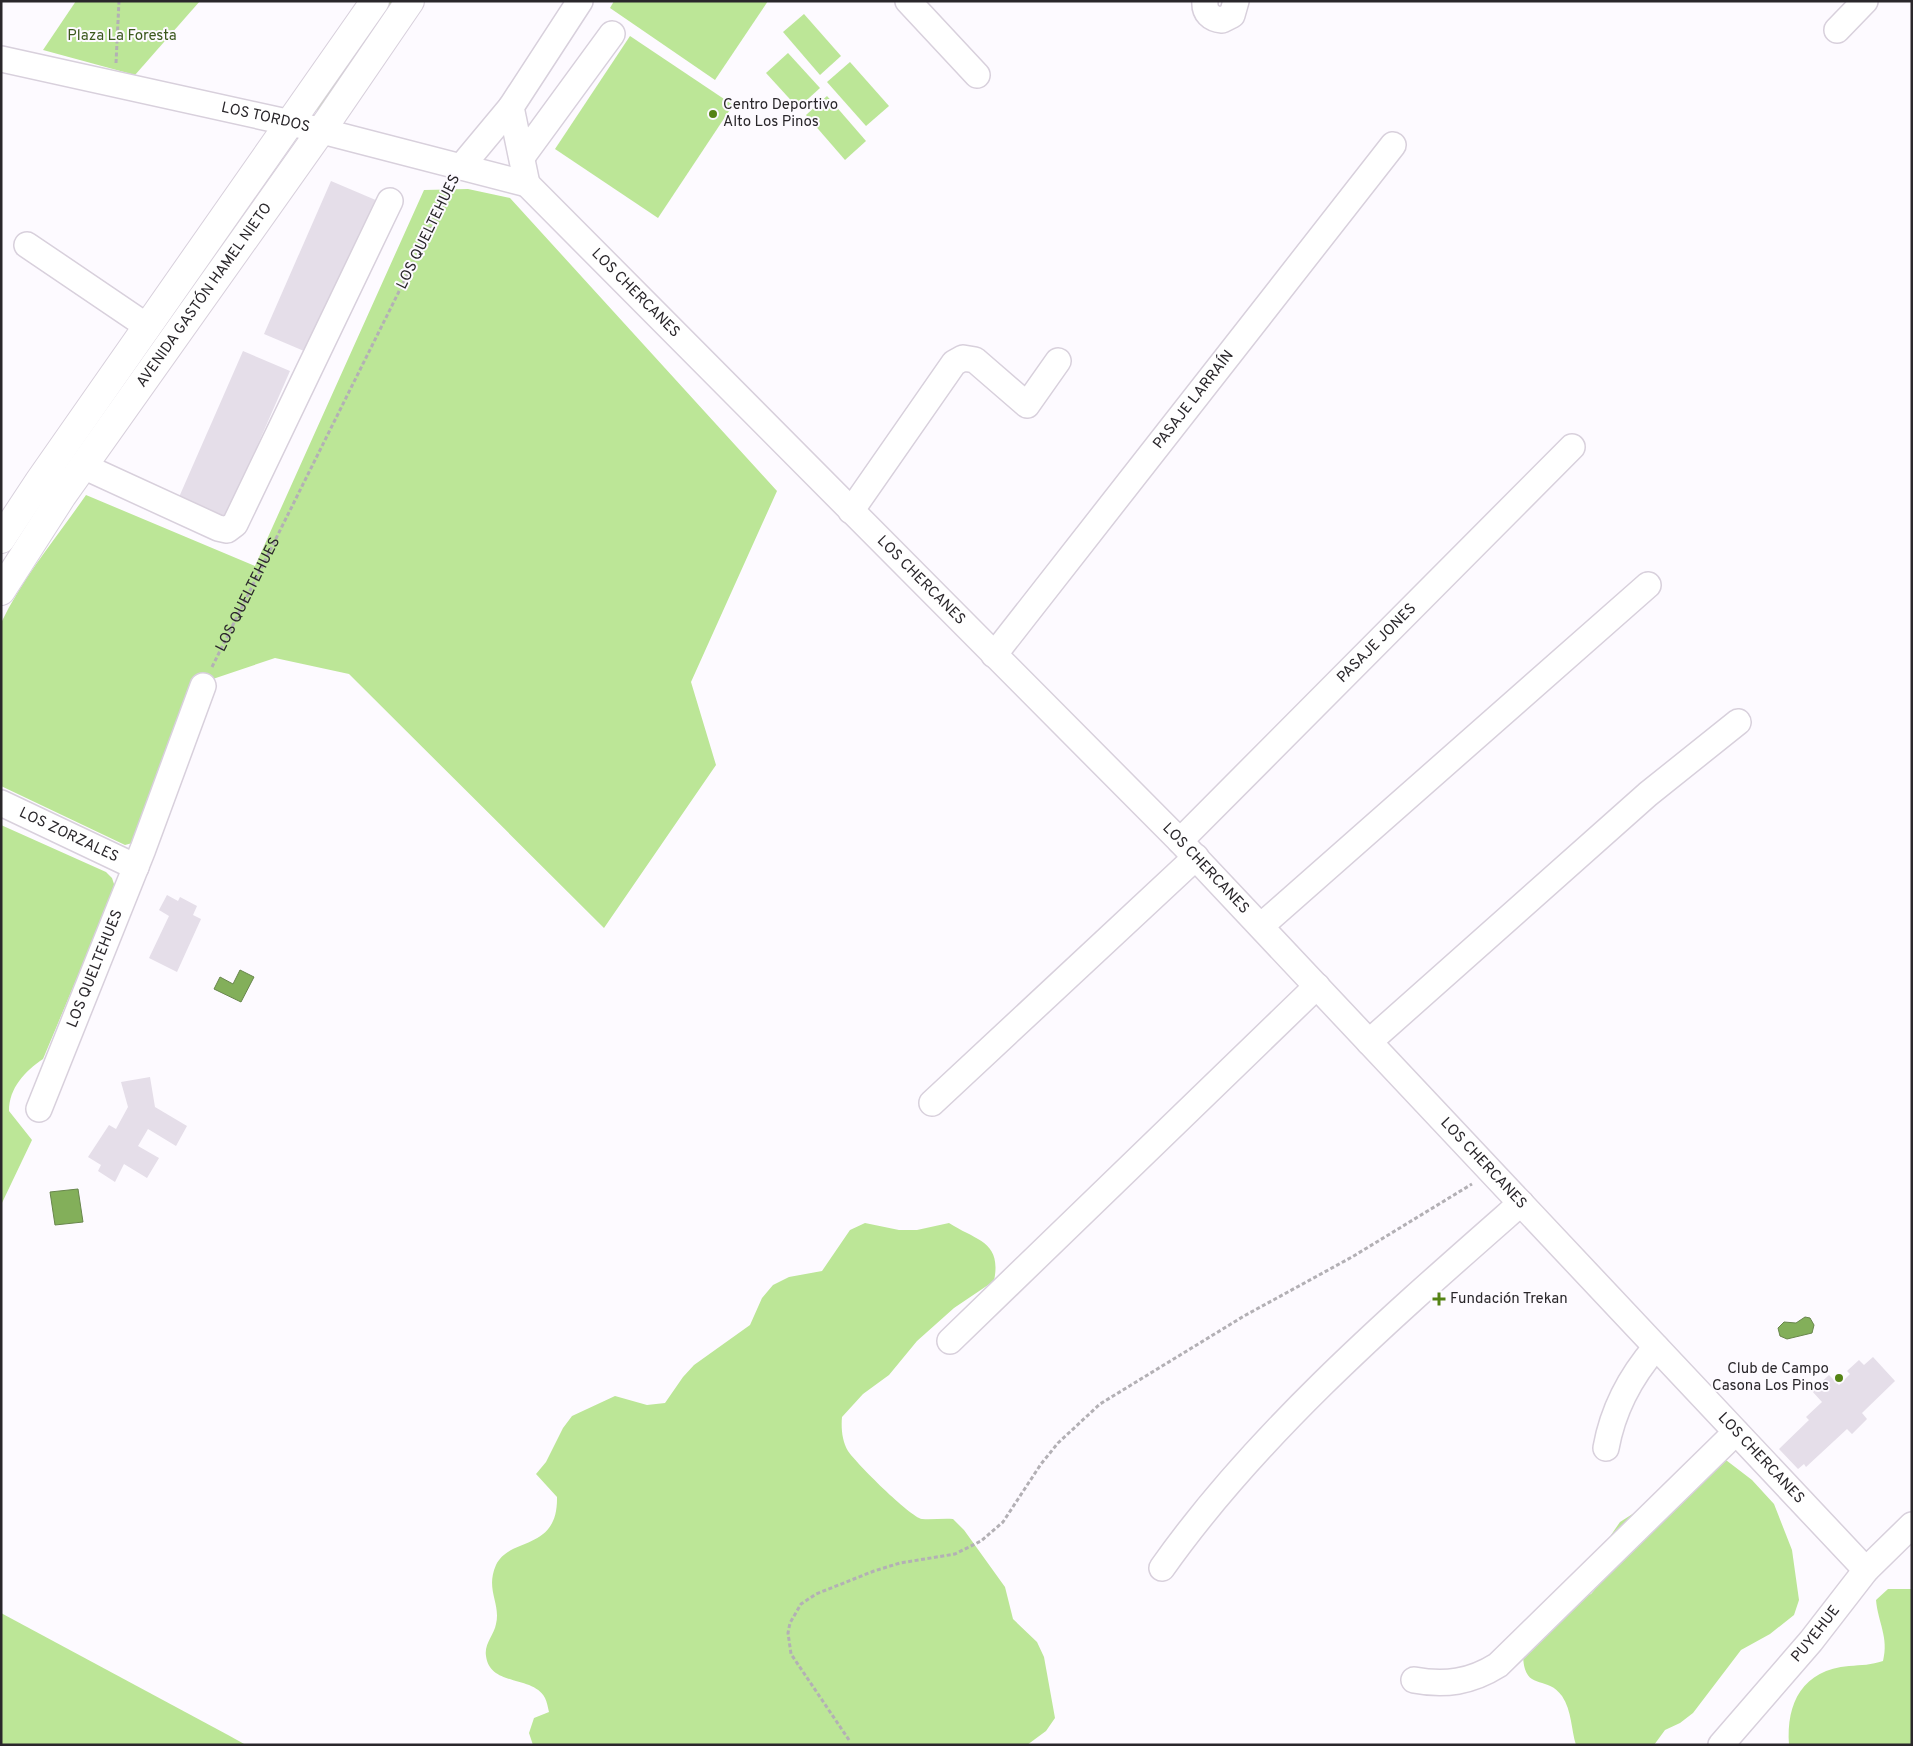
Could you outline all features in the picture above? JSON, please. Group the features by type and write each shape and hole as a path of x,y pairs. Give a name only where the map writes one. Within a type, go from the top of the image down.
{"main road":[{"name":"AVENIDA GASTÓN HAMEL NIETO","path":"4,529 148,327 375,1"},
{"name":"AVENIDA GASTÓN HAMEL NIETO","path":"1,591 29,545 83,466 321,131 410,1"}],"street":[{"name":"LOS QUELTEHUES","path":"461,167 511,107 580,1"},
{"path":"908,1 977,75"},
{"path":"1205,1 1206,12 1210,16 1222,20 1232,15 1236,1"},
{"path":"1837,30 1865,1"},
{"path":"522,158 612,34"},
{"name":"LOS TORDOS","path":"1,59 115,82 291,123 527,184"},
{"path":"511,107 527,184"},
{"name":"PASAJE LARRAÍN","path":"994,655 1393,145"},
{"name":"LOS CHERCANES","path":"527,184 1188,849 1866,1570"},
{"path":"83,466 218,528 227,530 235,524 390,201"},
{"path":"27,245 148,327"},
{"path":"851,511 954,363 963,358 975,360 1028,405 1058,361"},
{"name":"PASAJE JONES","path":"932,1103 1188,849 1572,447"},
{"path":"1261,926 1648,585"},
{"name":"LOS QUELTEHUES","path":"39,1109 136,867 203,686"},
{"path":"1369,1042 1648,794 1738,722"},
{"name":"LOS ZORZALES","path":"1,803 136,867"},
{"path":"950,1341 1317,986"},
{"path":"1162,1568 1203,1512 1229,1482 1320,1387 1399,1312 1521,1203"},
{"path":"1606,1448 1612,1422 1621,1397 1631,1379 1656,1346"},
{"path":"1414,1680 1446,1684 1463,1681 1498,1665 1736,1432"},
{"name":"PUYEHUE","path":"1721,1745 1811,1641 1866,1570 1912,1525"}],"path":[{"path":"115,82 119,1"},
{"name":"LOS QUELTEHUES","path":"203,686 461,167"},
{"path":"849,1740 791,1654 788,1643 789,1628 794,1613 801,1604 816,1594 874,1570 900,1563 955,1554 982,1541 1003,1522 1041,1464 1058,1443 1100,1404 1244,1316 1352,1257 1492,1172"}],"green space":[{"name":"Plaza La Foresta","path":"76,1 200,1 135,75 43,50"},
{"path":"386,1 400,1 320,111 316,109"},
{"path":"614,1 768,1 715,80 610,8"},
{"path":"804,14 841,56 820,75 783,32"},
{"path":"630,36 733,105 658,218 555,149"},
{"path":"788,53 820,88 798,108 766,73"},
{"path":"850,62 889,106 866,126 827,82"},
{"path":"827,96 866,141 845,160 806,115"},
{"path":"468,189 510,198 777,491 691,682 716,765 604,928 349,674 275,658 198,684 136,842 125,845 1,786 1,623 30,573 86,495 255,566 424,190"},
{"path":"1,825 106,872 112,878 115,887 43,1059 24,1075 12,1095 9,1111 32,1140 1,1205"},
{"path":"865,1223 899,1230 917,1230 949,1223 978,1239 991,1250 996,1268 994,1281 954,1308 917,1341 889,1375 863,1394 842,1417 842,1434 844,1443 853,1457 906,1509 922,1519 953,1519 964,1530 1005,1587 1013,1619 1037,1642 1044,1657 1055,1718 1046,1731 1027,1745 533,1745 529,1733 534,1718 549,1712 545,1698 531,1686 503,1677 495,1672 489,1666 486,1656 486,1647 495,1628 497,1616 492,1582 496,1565 503,1556 542,1535 550,1527 555,1515 557,1497 536,1474 546,1462 563,1428 572,1416 615,1396 647,1405 665,1403 694,1365 750,1325 762,1298 773,1285 789,1277 822,1271 850,1230"},
{"path":"1722,1457 1752,1480 1774,1504 1792,1550 1799,1600 1794,1615 1770,1634 1741,1650 1693,1713 1680,1723 1665,1730 1654,1745 1576,1745 1570,1714 1562,1696 1556,1689 1531,1678 1524,1665 1523,1652 1576,1599 1591,1594 1601,1582 1611,1535 1620,1522"},
{"path":"1888,1589 1912,1589 1912,1745 1789,1745 1789,1729 1795,1702 1809,1681 1833,1669 1883,1661 1885,1645 1876,1600"},
{"path":"1,1613 228,1735 246,1745 1,1745"}],"shaded area":[{"path":"240,970 254,977 241,1002 214,989 220,977 233,984"},
{"path":"78,1189 83,1222 55,1225 50,1192"},
{"path":"1805,1317 1810,1318 1814,1325 1812,1333 1787,1339 1780,1336 1778,1328 1784,1322 1796,1323"}],"building":[{"path":"331,181 378,201 311,354 264,334"},
{"path":"243,351 290,371 223,524 176,504"},
{"path":"167,895 178,901 180,897 197,906 193,915 201,919 177,972 149,958 169,916 159,910"},
{"path":"150,1077 155,1107 187,1126 176,1146 148,1129 138,1146 159,1158 147,1178 124,1164 115,1182 98,1171 101,1165 88,1157 109,1125 116,1129 128,1107 121,1082"},
{"path":"1873,1357 1895,1381 1862,1413 1867,1419 1852,1434 1847,1429 1806,1467 1804,1464 1798,1469 1779,1449 1809,1420 1806,1417 1822,1402 1812,1391 1829,1375 1839,1385 1850,1374 1847,1371 1859,1360 1864,1365"}],"place":[{"name":"Centro Deportivo Alto Los Pinos","path":"713,114"},
{"name":"Fundación Trekan","path":"1439,1299"},
{"name":"Club de Campo Casona Los Pinos","path":"1839,1378"}]}
